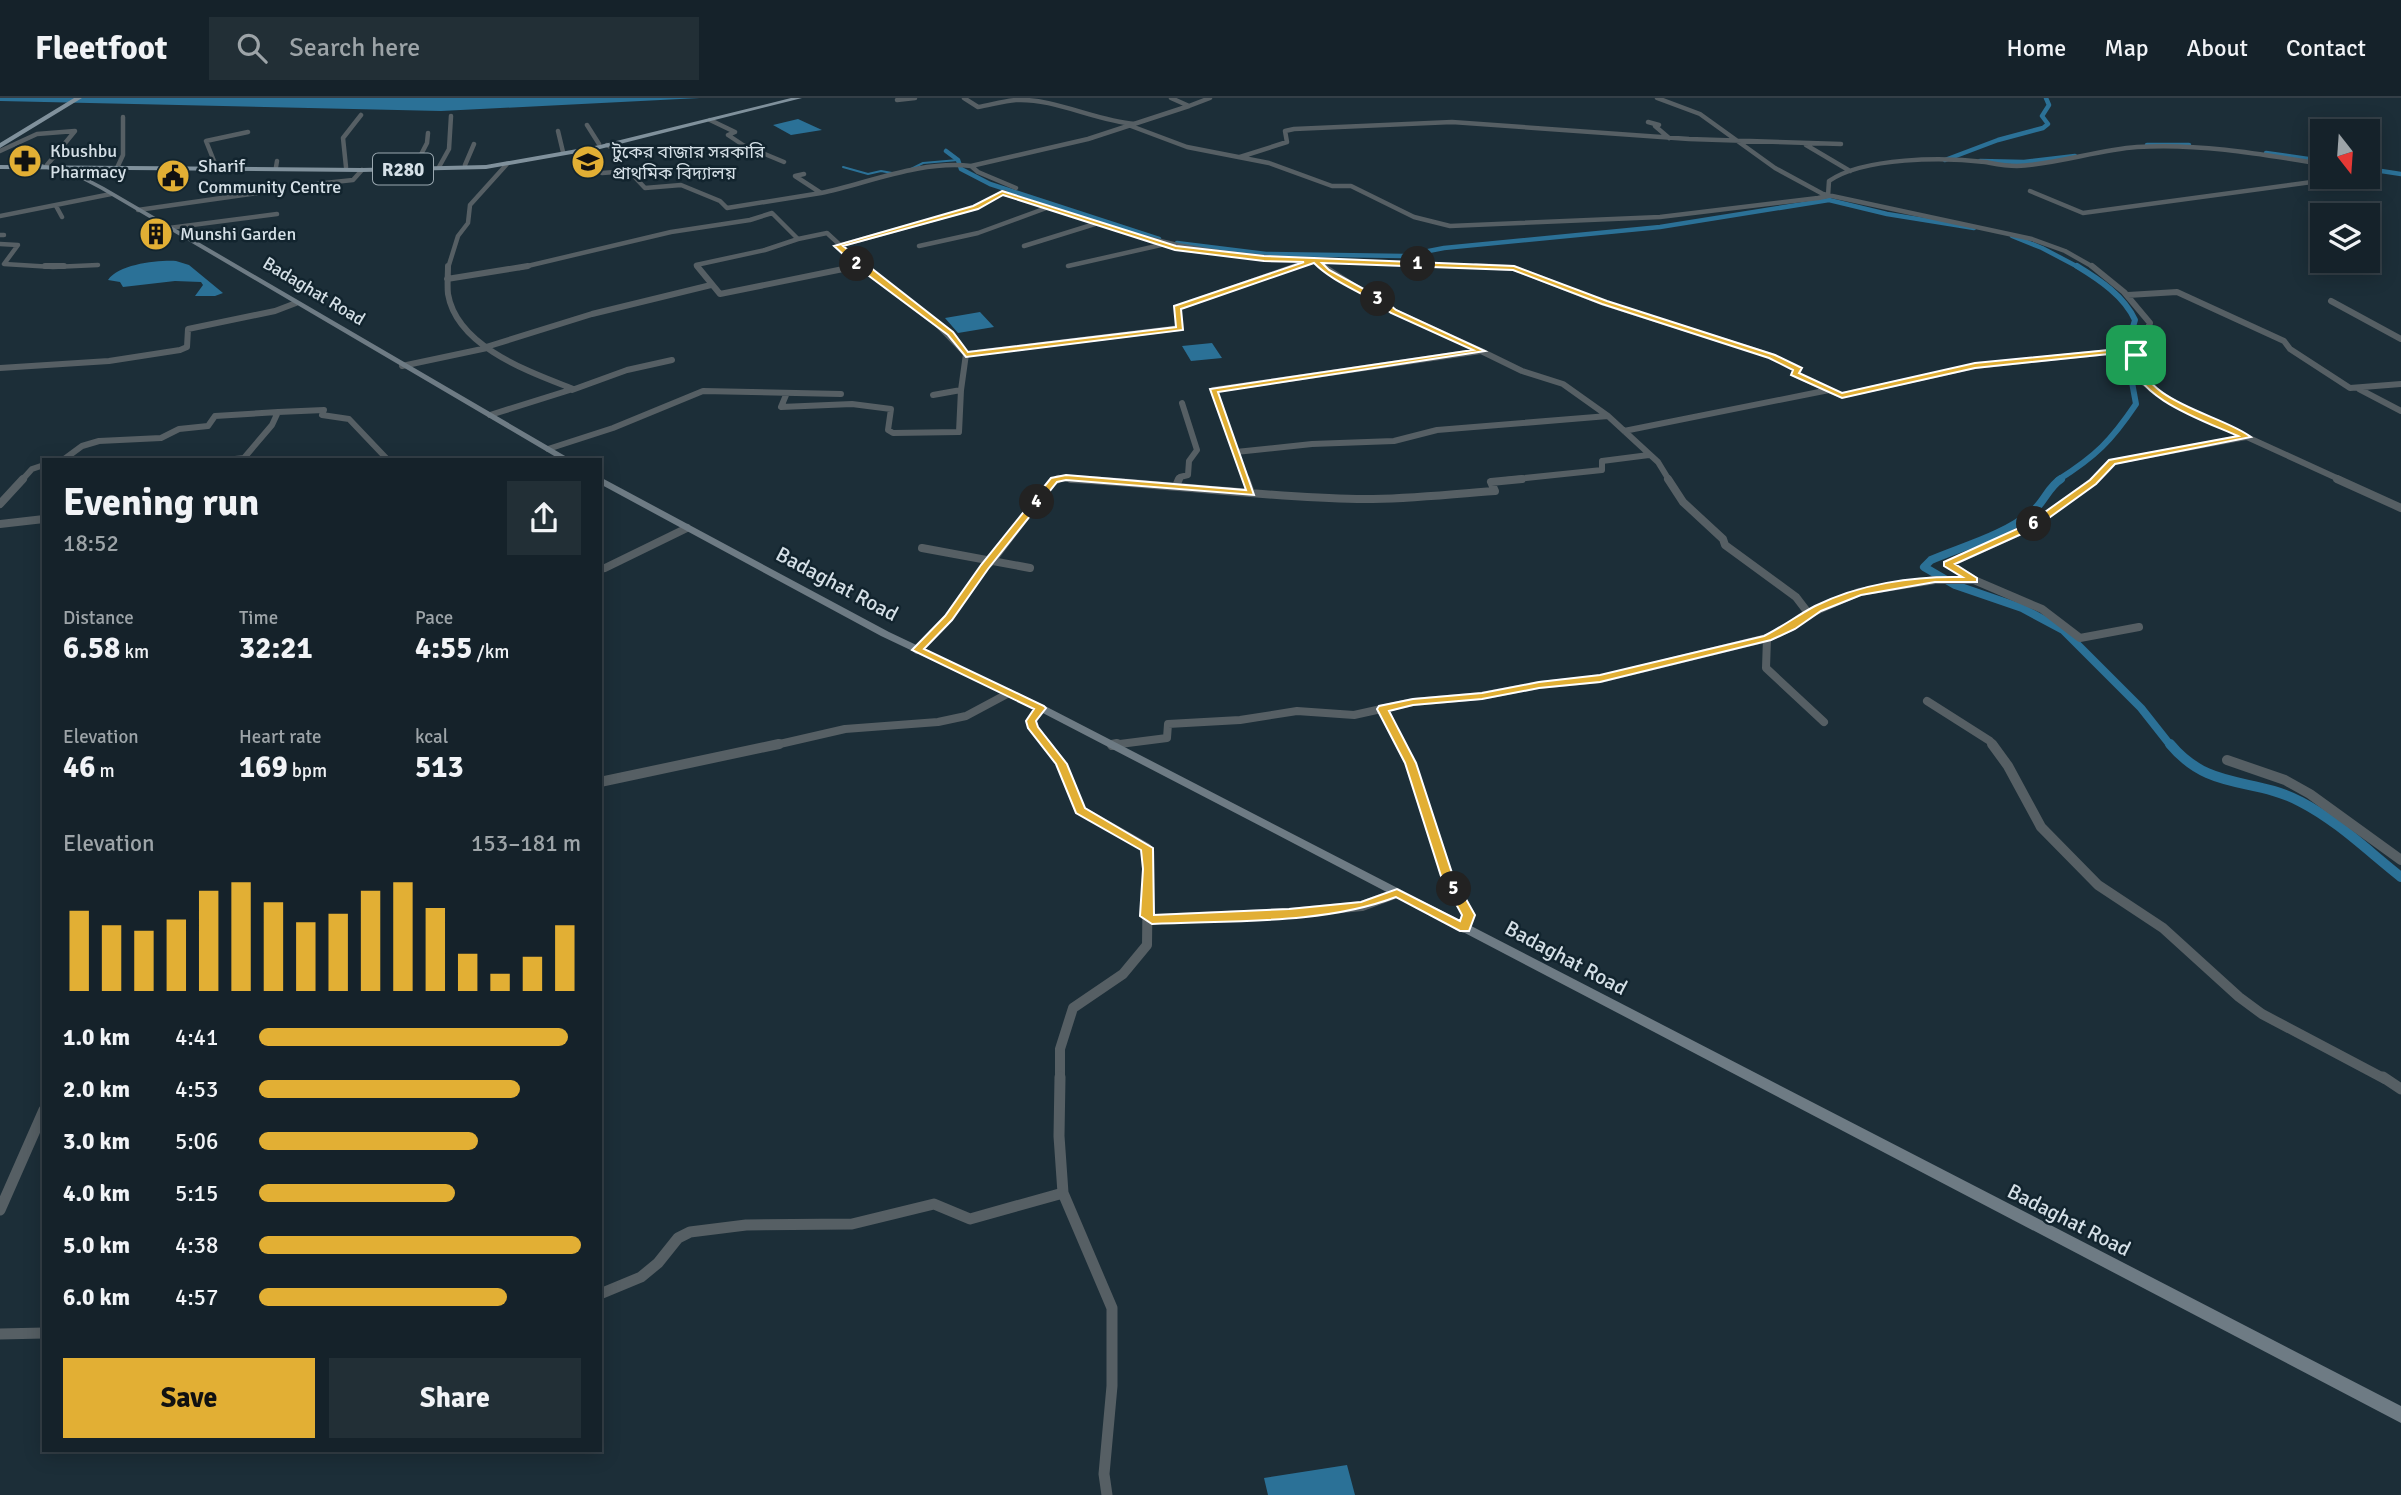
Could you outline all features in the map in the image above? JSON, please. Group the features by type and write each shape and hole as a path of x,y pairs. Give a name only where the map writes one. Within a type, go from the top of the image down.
{"main road":[{"path":"0,148 79,98"},
{"name":"R280","path":"175,167 276,164 439,167 516,160 603,145 789,98"},
{"name":"R280","path":"37,165 362,170 507,164 582,150 799,98"},
{"name":"Badaghat Road","path":"37,165 80,177 111,194 564,458"},
{"name":"R280","path":"0,166 95,167"},
{"name":"Badaghat Road","path":"602,481 917,650 1041,708 2401,1415"}],"street":[{"path":"897,100 915,98"},
{"path":"964,98 978,107 1018,100 1055,106 1111,122 1137,124"},
{"path":"1171,98 1189,106"},
{"path":"582,150 602,173 629,171 645,188 681,185 720,201 727,208 821,193 953,164 969,165 1032,153 1131,126 1210,98"},
{"path":"1657,98 1685,105 1791,179 1828,196 2038,240 2084,260 2128,295 2150,323 2136,355 2136,367 2144,383 2181,407 2401,508"},
{"path":"346,167 342,138 361,115"},
{"path":"439,167 449,149 451,116"},
{"path":"118,167 125,148 125,138 120,129 122,117"},
{"path":"710,120 735,132 728,135 743,145 784,162"},
{"path":"1238,158 1287,142 1285,131 1294,129 1452,122 1668,138 1841,144"},
{"path":"1648,122 1659,125 1656,126 1668,138"},
{"path":"587,125 603,145 623,154"},
{"path":"1131,126 1188,148 1269,163 1332,186 1351,186 1414,217 1450,226 1660,217 1828,196"},
{"path":"0,148 37,134 75,131 47,165"},
{"path":"558,131 563,152"},
{"path":"216,166 206,141 248,132"},
{"path":"414,167 427,143 428,133"},
{"path":"1803,143 1850,171"},
{"path":"465,165 474,144"},
{"path":"1828,196 1829,181 1850,171 1882,164 1936,161 1981,162 2003,166 2067,161 2124,149 2153,147 2201,148 2310,162"},
{"path":"507,164 490,186 470,205 468,223 455,243 447,279 449,295 461,325 486,347 520,368 572,390"},
{"path":"838,246 975,208 1016,188 978,172 969,165"},
{"path":"306,185 353,180 362,170"},
{"path":"804,174 795,176 821,193"},
{"path":"2030,191 2054,198 2083,213 2310,182"},
{"path":"138,210 271,191"},
{"path":"1004,193 1163,244 1252,257 1514,268 1604,303 1772,356 1799,370 1794,374 1842,395 1975,366 2117,353 2136,355"},
{"path":"0,216 111,194"},
{"path":"28,204 33,210"},
{"path":"56,205 62,217"},
{"path":"919,246 978,233 1051,207"},
{"path":"447,279 535,264 685,227 747,220 771,213 798,239"},
{"path":"169,228 277,214"},
{"path":"1024,246 1098,223"},
{"path":"786,395 780,407 852,404 891,409 888,430 893,433 959,432 966,354 950,334 860,266 827,233 696,265 718,293 723,294 860,266"},
{"path":"0,244 18,245 2,265"},
{"path":"1068,266 1163,244"},
{"path":"1315,260 1327,271 1382,301 1393,311 1522,371 1563,384 1608,416 1658,462 1683,502 1723,539 1725,545 1796,597 1809,614"},
{"path":"966,354 1180,328 1177,308 1315,260"},
{"path":"2,265 98,265"},
{"path":"402,366 486,347 592,314 711,285"},
{"path":"2128,295 2161,291 2186,295 2277,337 2350,388 2401,384"},
{"path":"2331,301 2401,339"},
{"path":"0,368 109,361 180,350 187,347 188,328 275,311 296,303"},
{"path":"1251,494 1213,390 1481,351"},
{"path":"489,415 628,370 672,360"},
{"path":"2358,388 2401,411"},
{"path":"933,395 961,390"},
{"path":"1624,431 1829,390"},
{"path":"548,449 601,432 703,391 786,395 841,394"},
{"path":"1176,486 1180,477 1188,475 1189,461 1197,450 1182,403"},
{"path":"66,458 82,446 99,441 161,438 179,429 208,426 215,416 324,410 322,415 327,417 349,419 383,450 387,458"},
{"path":"244,458 272,425 278,412"},
{"path":"1236,452 1312,444 1394,441 1437,430 1608,416"},
{"path":"2139,627 2080,638 2042,609 1974,580 1948,564 2032,526 2093,482 2112,462 2247,437"},
{"path":"917,650 948,618 984,567 992,561 1051,483 1059,478 1251,494 1360,499 1484,493 1495,491 1491,482 1602,470 1602,461 1650,455"},
{"path":"0,504 32,468 42,466"},
{"path":"0,524 42,519"},
{"path":"605,568 687,528"},
{"path":"922,548 1030,568"},
{"path":"1112,745 1167,738 1168,724 1240,720 1297,711 1354,715 1413,702 1482,696 1539,685 1600,678 1768,638 1792,627 1809,614 1859,592 1935,580 1974,580"},
{"path":"1768,638 1766,668 1824,722"},
{"path":"602,782 845,729 939,722 966,716 1009,693"},
{"path":"1927,701 1990,741 2008,766 2041,827 2098,885 2163,928 2239,997 2262,1014 2373,1071 2401,1089"},
{"path":"1041,708 1031,721 1033,728 1061,764 1080,810 1147,848 1149,869 1147,945 1123,974 1073,1008 1060,1049 1059,1136 1063,1193 1112,1308 1112,1386 1104,1474 1107,1495"},
{"path":"1382,709 1410,763 1447,876 1468,915 1464,928"},
{"path":"2227,760 2285,780 2310,794 2401,860"},
{"path":"1146,916 1152,919 1314,911 1362,906 1397,893"},
{"path":"0,1210 42,1115"},
{"path":"602,1293 629,1284 651,1270 664,1257 671,1244 689,1232 743,1227 841,1226 934,1204 945,1207 958,1217 970,1219 1063,1193"},
{"path":"0,1335 42,1333"}],"water":[{"path":"0,98 700,98 441,111 0,101"},
{"path":"798,119 822,130 791,135 773,125"},
{"path":"176,261 189,265 223,293 215,296 195,296 203,285 201,282 175,281 123,287 120,282 108,280 130,267 149,262"},
{"path":"980,312 994,327 958,333 945,318"},
{"path":"1212,343 1222,358 1191,361 1182,346"},
{"path":"1347,1465 1355,1495 1268,1495 1264,1478"}],"waterway":[{"path":"1945,160 1998,140 2043,128 2048,124 2042,116 2049,105 2046,98"},
{"path":"2147,145 2189,145"},
{"path":"946,151 958,160 961,169 990,184 1159,239"},
{"path":"2266,153 2310,159"},
{"path":"1980,161 2024,162 2075,156"},
{"path":"911,169 923,163 958,160"},
{"path":"843,167 868,174 881,171 892,173"},
{"path":"2380,171 2401,174"},
{"path":"1177,243 1266,254 1403,256 1444,248 1660,227 1829,200 1887,214 1974,228"},
{"path":"2012,236 2080,268"},
{"path":"2058,480 2102,447 2136,404 2126,350 2135,320 2118,296 2077,266"},
{"path":"2061,479 2036,508 2021,520 1997,534 1931,560 1924,567 1955,585 2022,608 2063,630 2141,708 2171,746"},
{"path":"2170,744 2200,770 2216,777 2283,794 2315,810 2401,877"}],"place":[{"name":"Kbushbu Pharmacy","path":"25,161"},
{"name":"টুকের বাজার সরকারি প্রাথমিক বিদ্যালয়","path":"588,162"},
{"name":"Sharif Community Centre","path":"173,176"},
{"name":"Munshi Garden","path":"156,234"}],"route":[{"path":"2136,355 2109,352 1975,366 1842,395 1794,374 1799,370 1772,356 1604,303 1514,268 1315,260 1177,308 1180,328 966,354 950,334 860,266 838,246 975,208 1002,193 1080,216 1130,236 1175,248 1264,258 1315,260 1327,271 1382,301 1393,311 1481,351 1287,382 1213,390 1251,494 1151,483 1066,477 1054,480 992,561 984,567 948,618 917,650 1041,708 1031,721 1033,728 1061,764 1080,810 1147,848 1149,869 1146,916 1152,919 1289,913 1362,906 1397,893 1464,928 1468,915 1447,876 1410,763 1382,709 1413,702 1482,696 1539,685 1600,678 1768,638 1792,627 1817,609 1859,592 1935,580 1974,580 1948,564 2032,526 2093,482 2112,462 2247,437 2181,407 2144,383 2136,367 2136,355"}]}
